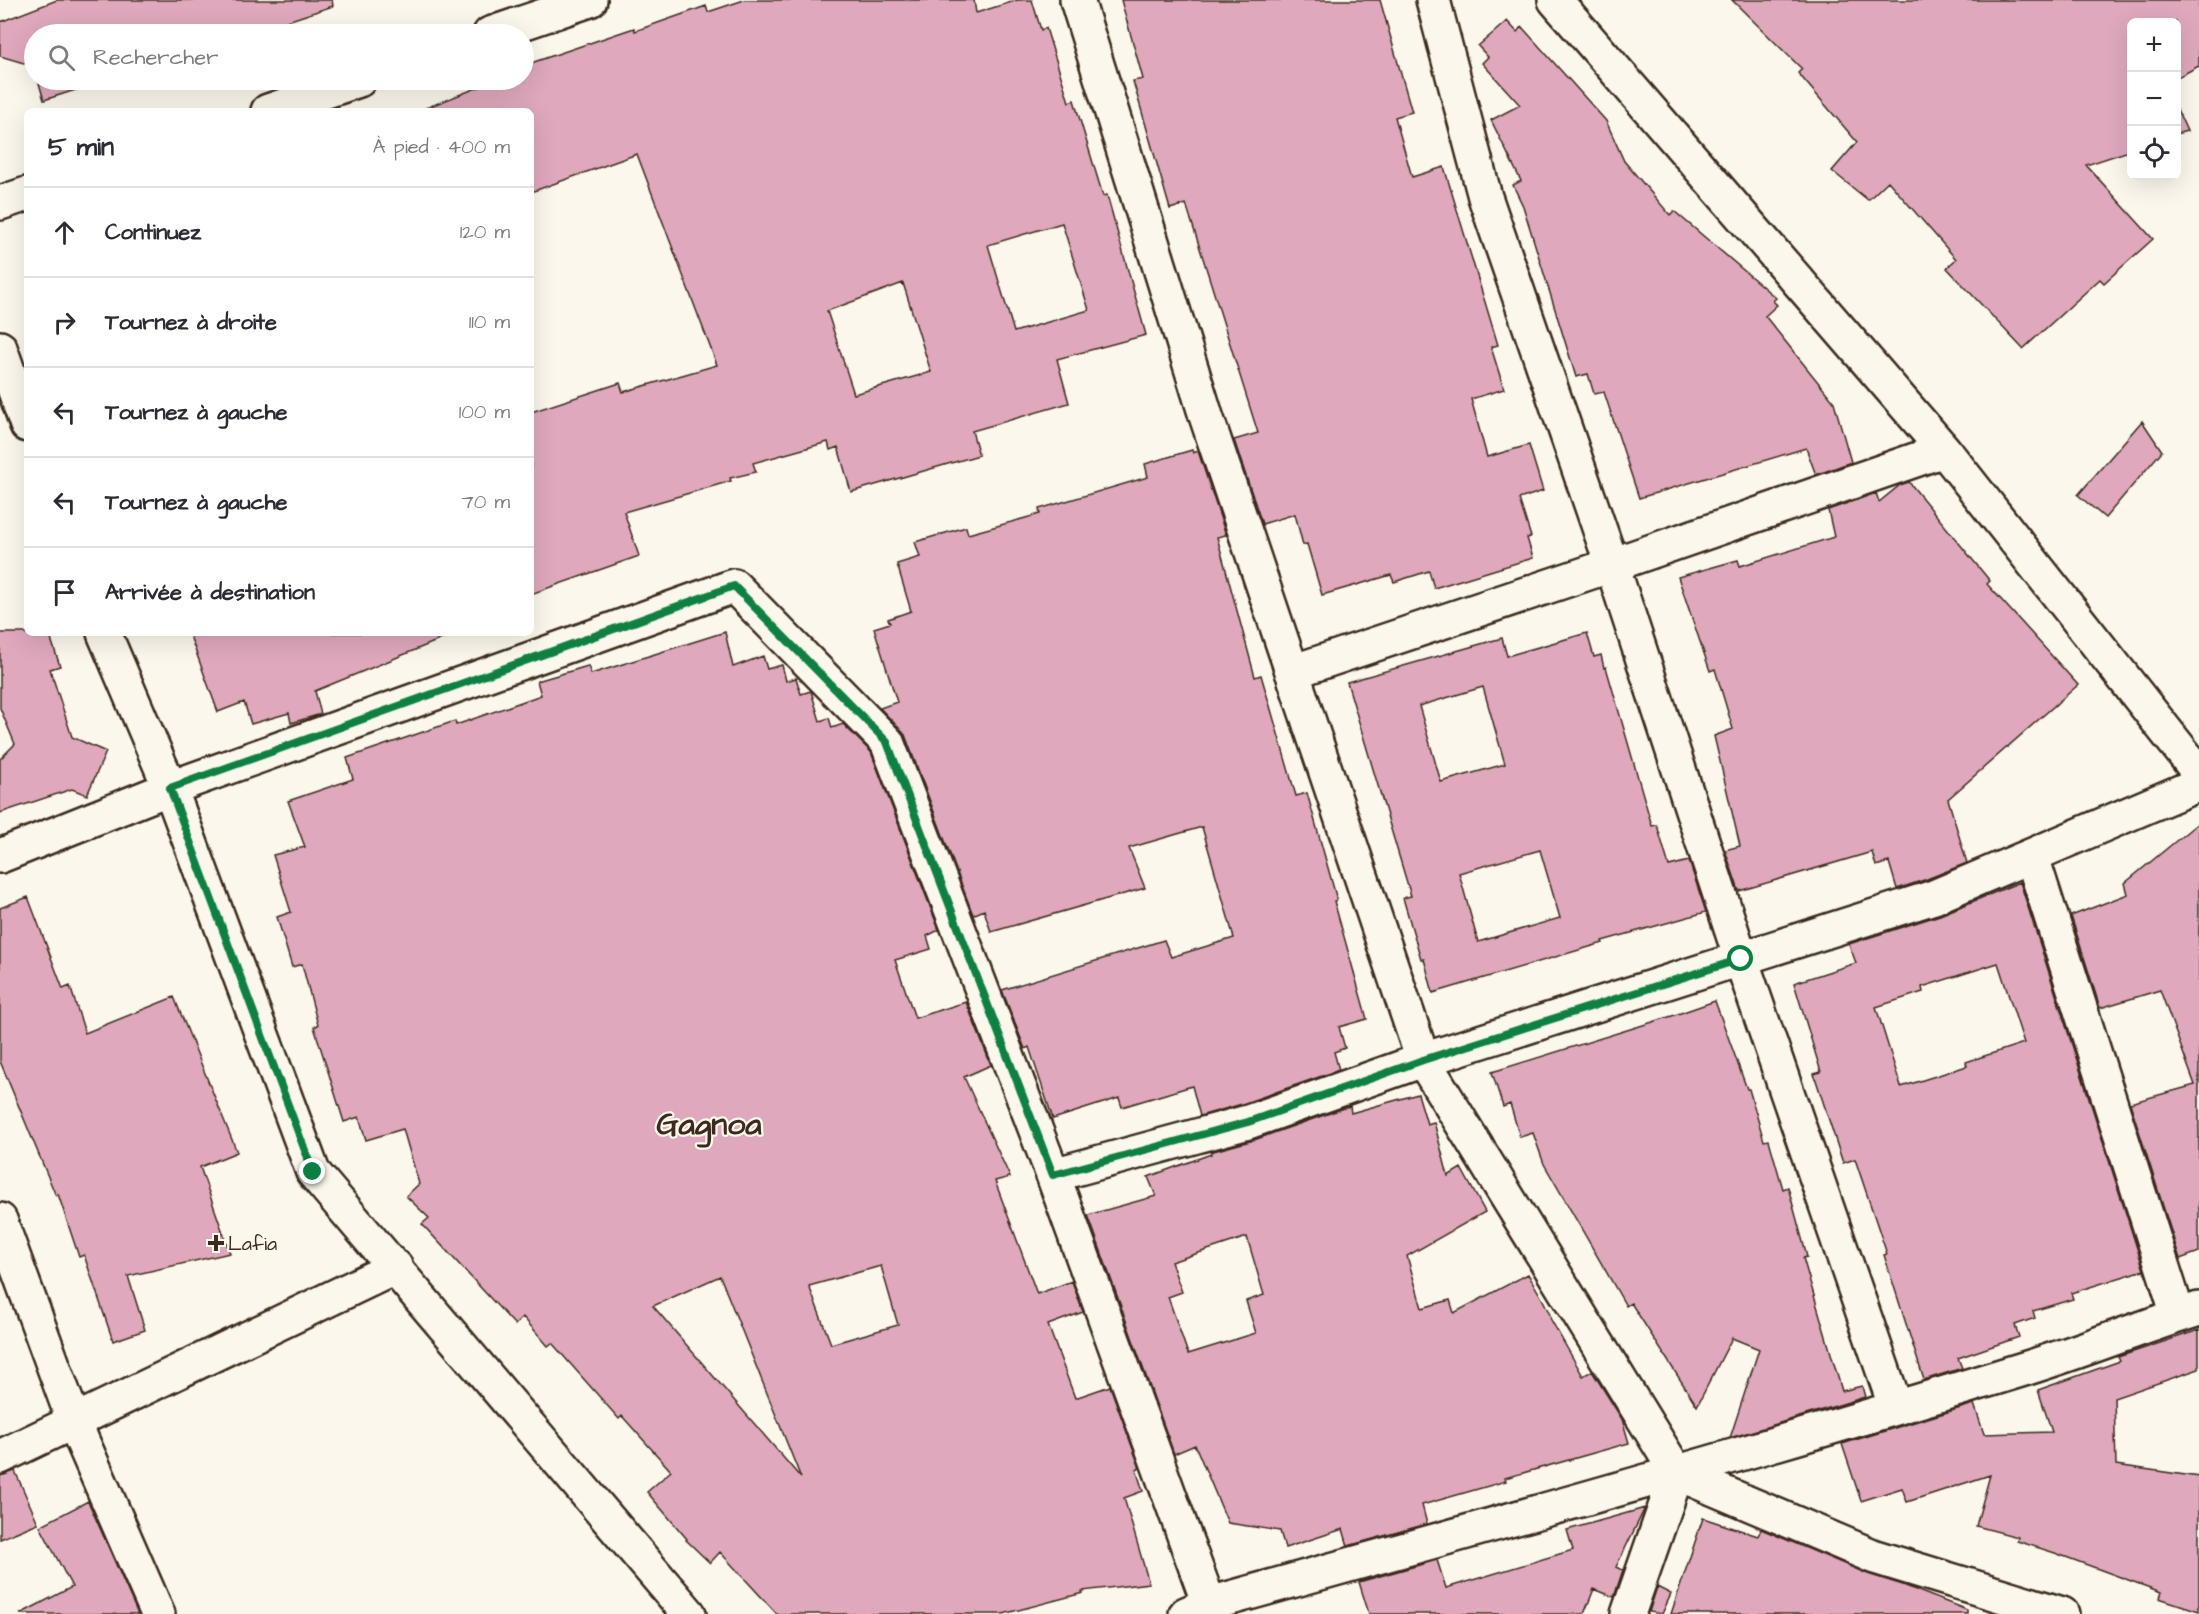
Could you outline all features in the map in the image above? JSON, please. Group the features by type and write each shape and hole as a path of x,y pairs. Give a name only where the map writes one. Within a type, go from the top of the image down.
{"street":[{"path":"519,24 590,0"},
{"path":"1077,0 1206,416 1423,1060 1677,1473 1875,1557 2004,1605 2062,1614"},
{"path":"1433,0 1485,198 1612,565 1741,959 1896,1408"},
{"path":"1555,0 1944,450 2199,773"},
{"path":"277,108 330,90"},
{"path":"0,203 24,195"},
{"path":"0,348 24,416"},
{"path":"1292,672 1612,565 1944,450"},
{"path":"0,856 170,788 734,586 887,742 1053,1175 1197,1609 1677,1473 1896,1408 2031,1367 2188,1312 2032,857"},
{"path":"105,636 170,788 313,1172 689,1614"},
{"path":"1053,1175 1248,1122 1423,1060 1934,897 2199,784"},
{"path":"0,1220 74,1422 158,1614"},
{"path":"0,1457 396,1267"},
{"path":"1628,1614 1677,1473"}],"building":[{"path":"57,0 332,0 333,6 278,24 24,24 24,63 0,56 0,22"},
{"path":"744,0 974,0 976,13 1018,0 1032,0 1041,30 1046,28 1069,102 1074,100 1103,196 1107,195 1146,335 1057,359 1069,403 972,431 979,455 851,492 838,447 830,450 828,442 753,463 756,472 624,512 639,556 534,593 534,411 620,383 623,392 717,365 637,154 534,191 534,108 426,108 471,90 534,90 534,62 706,6 708,12","holes":["1062,223 1089,310 1014,332 988,245","903,283 931,372 854,394 827,311"]},
{"path":"1121,0 1380,0 1412,112 1395,117 1412,177 1444,167 1498,345 1491,347 1504,389 1471,399 1487,457 1529,445 1543,491 1519,499 1531,537 1527,538 1533,558 1434,588 1429,571 1394,582 1391,575 1322,595 1307,544 1303,545 1295,514 1262,524 1234,440 1258,433 1186,204 1170,209 1133,81 1143,79"},
{"path":"1732,0 2199,0 2199,66 2181,75 2181,18 2127,18 2127,152 2086,165 2153,239 2104,283 2100,279 2023,349 1947,268 1956,259 1888,181 1868,200 1832,171 1857,142 1798,73 1802,69"},
{"path":"1507,21 1517,32 1522,27 1606,121 1624,161 1670,215 1674,211 1776,298 1773,301 1777,305 1765,316 1834,402 1851,462 1816,475 1806,448 1639,498 1604,392 1594,394 1588,374 1576,377 1523,206 1513,185 1521,181 1491,120 1520,105 1482,63 1488,57 1478,46"},
{"path":"41,90 76,90 44,100"},
{"path":"2181,118 2187,131 2181,133"},
{"path":"2142,421 2162,451 2105,518 2078,495"},
{"path":"1192,450 1193,453 1198,451 1226,535 1217,537 1255,677 1261,675 1296,796 1307,793 1367,1019 1339,1027 1345,1048 1334,1052 1339,1070 1242,1104 1200,1116 1192,1086 1122,1107 1119,1098 1053,1119 1029,1047 1025,1049 1002,990 1164,940 1171,957 1234,938 1202,827 1129,848 1145,888 991,932 984,910 973,915 905,735 880,708 897,702 874,628 890,623 888,619 911,611 897,564 920,557 915,542 966,527 968,534 1040,514 1039,509 1148,477 1145,464"},
{"path":"1909,482 1990,581 1987,584 2078,685 1948,799 1967,863 1897,889 1889,862 1876,866 1872,852 1739,891 1725,850 1740,846 1714,736 1733,729 1715,669 1710,671 1678,577 1738,560 1740,566 1834,537 1828,510 1876,493 1879,502 1900,485"},
{"path":"725,632 733,667 763,656 767,669 782,665 786,681 796,678 801,694 811,691 820,721 829,718 832,728 843,724 871,752 939,930 927,936 931,949 895,960 915,1018 966,1002 991,1065 964,1077 1010,1177 995,1181 1037,1294 1072,1281 1083,1312 1048,1325 1075,1398 1110,1386 1140,1468 1136,1469 1143,1491 1124,1498 1149,1583 1082,1591 1083,1593 1003,1614 777,1614 720,1552 710,1563 686,1540 647,1492 671,1471 622,1416 619,1419 552,1343 548,1346 523,1317 515,1325 422,1224 429,1218 406,1196 419,1184 403,1129 366,1140 359,1117 344,1122 314,1027 318,1025 302,964 292,967 277,917 291,912 273,855 305,847 288,801 353,779 347,758 455,721 456,725 541,695 537,681 588,666 591,674","holes":["881,1266 898,1325 831,1344 809,1286","720,1276 801,1478 653,1306"]},
{"path":"0,633 50,636 60,666 50,669 72,737 106,752 87,795 72,789 0,813 0,759 15,744 0,708"},
{"path":"1587,633 1594,657 1601,655 1604,668 1606,667 1652,826 1657,825 1669,866 1689,861 1706,912 1433,993 1403,898 1411,896 1347,682 1502,638 1507,656","holes":["1483,687 1505,764 1441,782 1419,706","1540,850 1560,918 1478,942 1459,873"]},
{"path":"190,636 449,636 315,691 321,714 291,723 289,713 251,724 244,702 218,712"},
{"path":"2199,822 2199,1252 2180,1259 2130,1103 2195,1085 2160,990 2100,1008 2071,916 2128,894 2125,883"},
{"path":"2020,882 2144,1270 2071,1293 2073,1299 2033,1311 2035,1318 2015,1325 2019,1337 1958,1358 1962,1368 1924,1380 1884,1255 1887,1254 1855,1159 1843,1163 1814,1074 1821,1072 1794,983 1856,963 1849,944 1940,915","holes":["1998,963 2024,1043 1966,1062 1967,1066 1901,1087 1876,1007 1923,992 1922,987"]},
{"path":"28,897 63,989 70,986 85,1033 174,997 237,1152 200,1167 230,1253 128,1276 145,1330 113,1341 84,1255 79,1257 58,1194 56,1196 0,1061 0,908"},
{"path":"1715,1001 1747,1089 1749,1089 1764,1141 1769,1140 1783,1189 1788,1187 1807,1257 1803,1258 1842,1391 1862,1386 1865,1397 1730,1438 1759,1349 1732,1338 1697,1406 1631,1303 1626,1306 1544,1164 1533,1133 1520,1137 1510,1104 1503,1107 1492,1072"},
{"path":"1418,1094 1427,1124 1434,1122 1448,1176 1461,1168 1485,1212 1407,1256 1422,1308 1450,1300 1454,1313 1528,1274 1583,1376 1592,1371 1622,1419 1629,1443 1505,1478 1506,1481 1422,1505 1427,1524 1348,1546 1343,1529 1285,1548 1280,1531 1228,1523 1195,1445 1174,1454 1088,1215 1156,1196 1148,1177 1211,1154 1210,1152 1254,1140 1350,1106 1351,1113","holes":["1247,1237 1264,1295 1246,1301 1256,1333 1188,1354 1168,1297 1182,1292 1171,1262"]},
{"path":"2199,1330 2199,1369 2114,1398 2116,1465 2199,1477 2199,1611 2159,1598 2161,1592 2017,1541 2018,1537 1976,1526 1990,1475 1907,1502 1902,1488 1861,1501 1842,1444 1974,1404 1984,1434 2052,1432 2038,1390 2120,1361 2118,1357"},
{"path":"15,1471 38,1523 0,1539 0,1476"},
{"path":"88,1501 138,1614 20,1614 72,1587 40,1526"},
{"path":"1645,1508 1616,1567 1623,1570 1614,1597 1594,1589 1584,1614 1369,1614 1359,1582 1437,1560 1446,1588 1573,1550 1567,1530"},
{"path":"1703,1518 1758,1536 1761,1529 1868,1574 1967,1610 1967,1614 1671,1614"},
{"path":"1657,1587 1671,1594 1662,1614 1649,1612"}],"place":[{"name":"Lafia","path":"216,1243"}],"district":[{"name":"Gagnoa","path":"709,1123"}],"route":[{"path":"313,1172 170,788 734,586 887,742 1053,1175 1248,1122 1423,1060 1741,959"}]}
